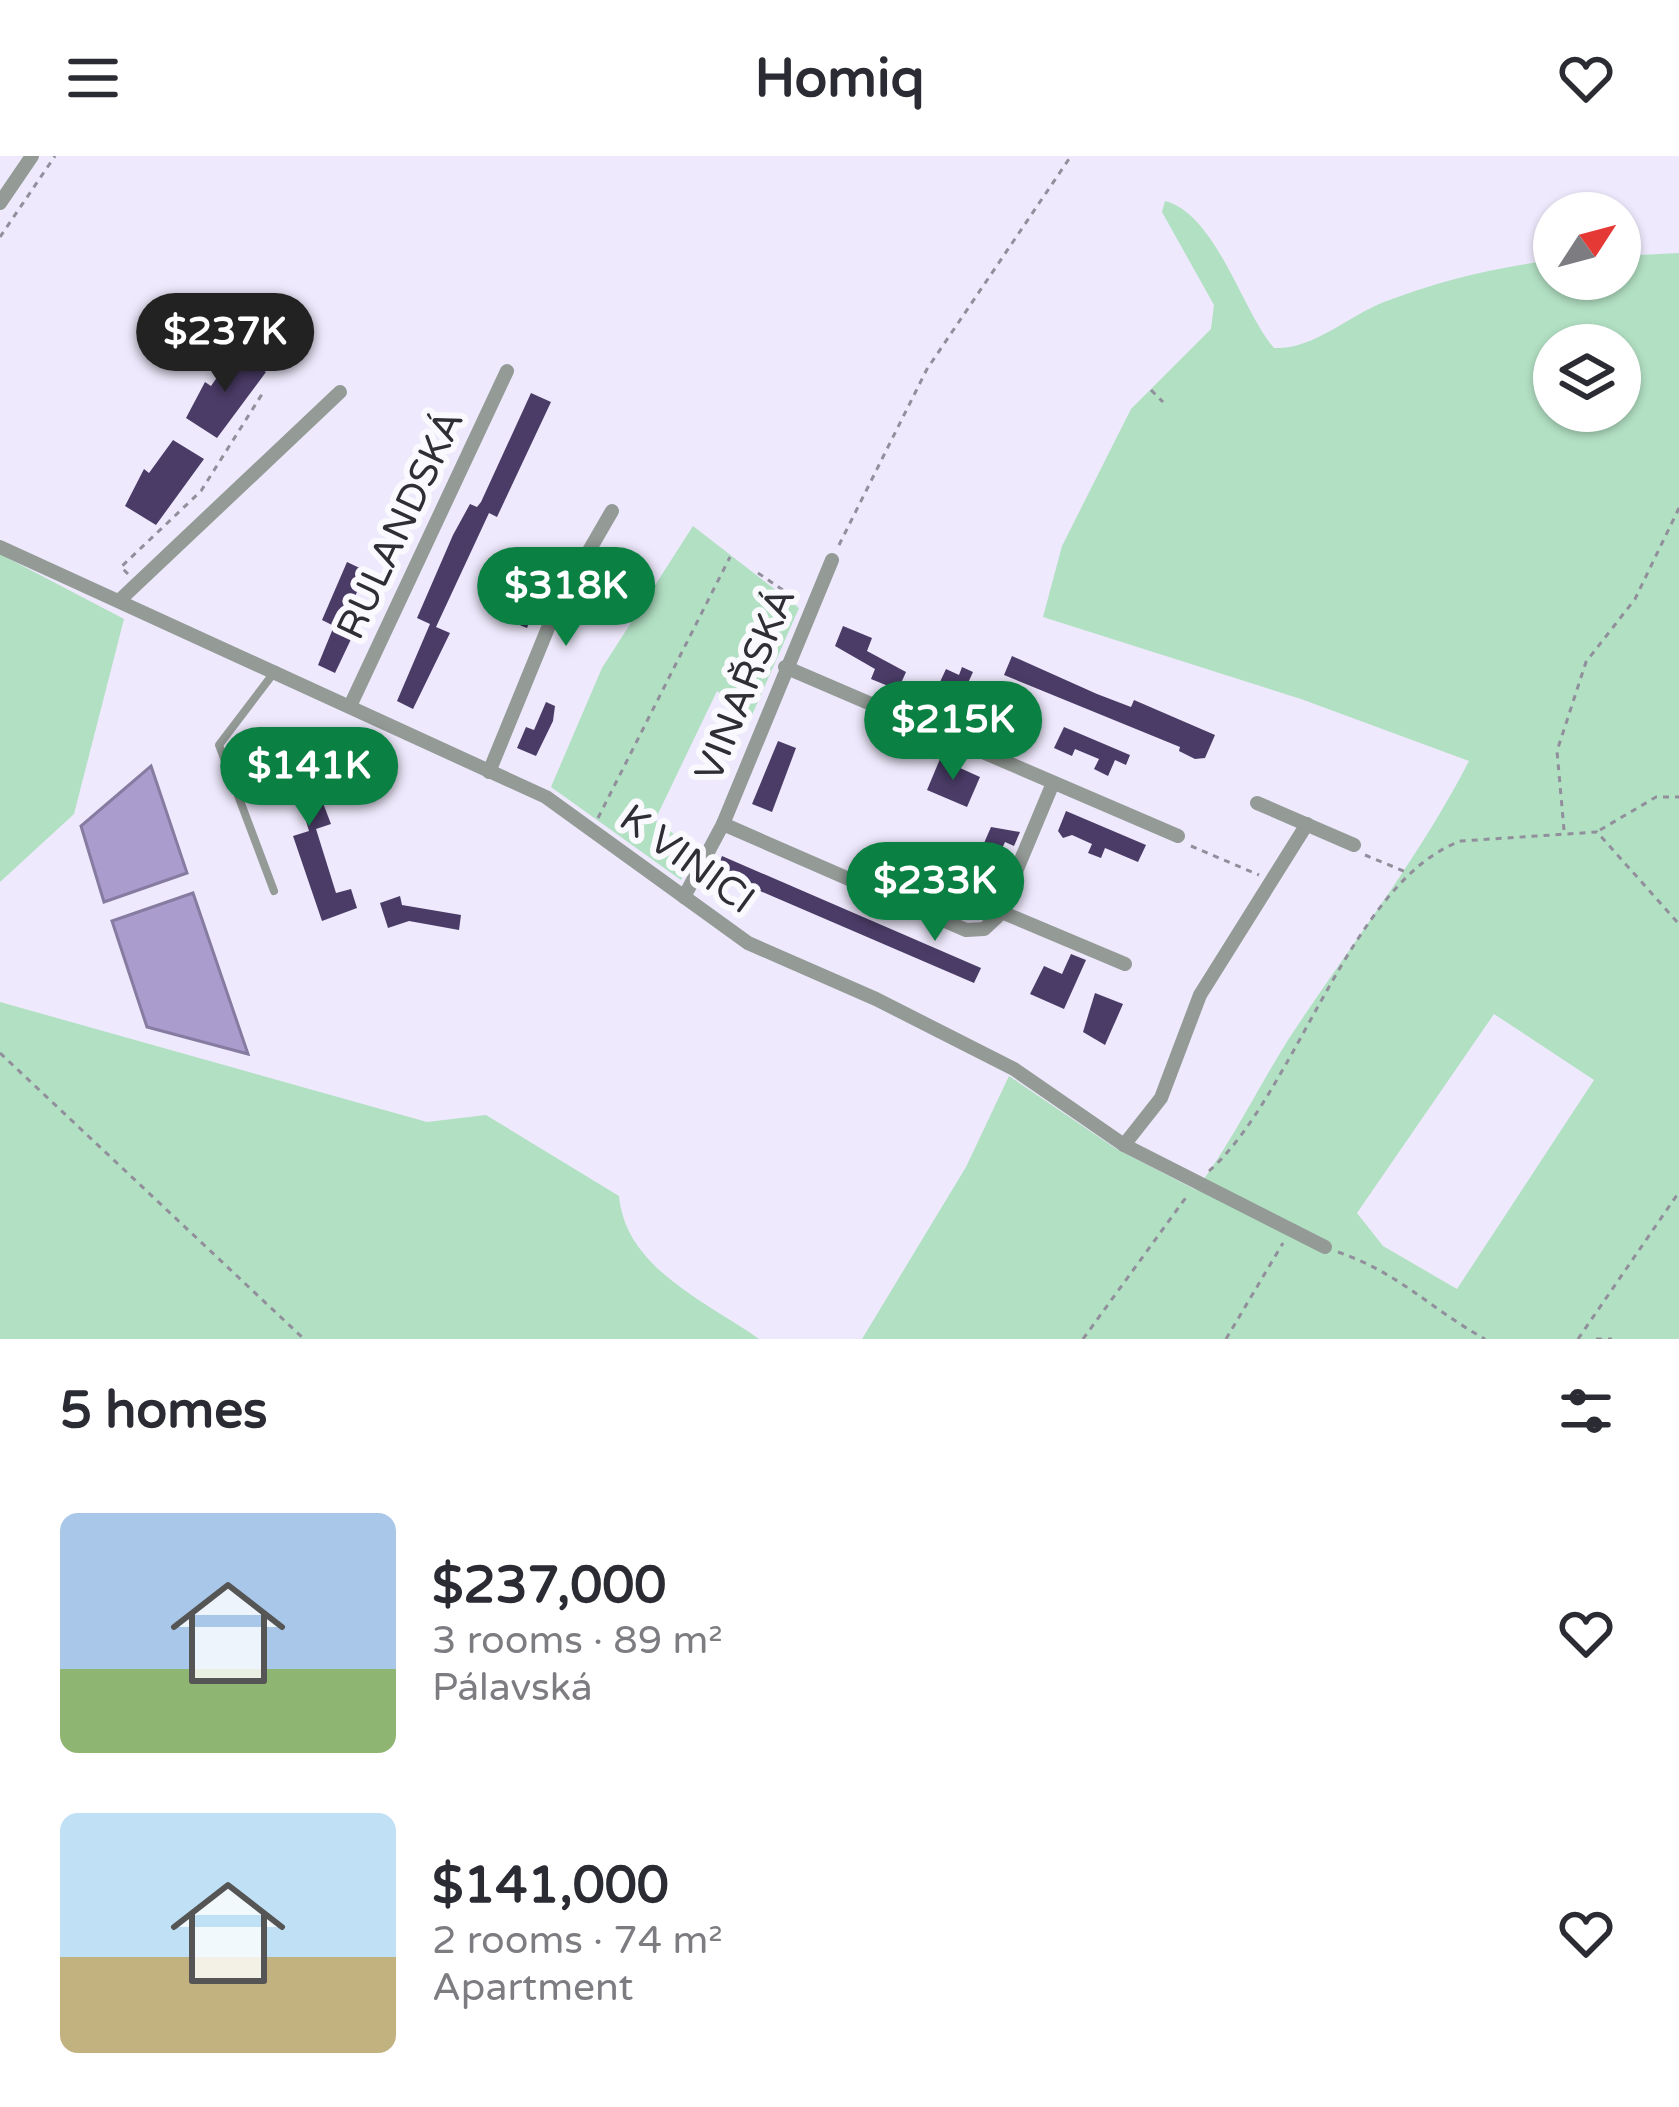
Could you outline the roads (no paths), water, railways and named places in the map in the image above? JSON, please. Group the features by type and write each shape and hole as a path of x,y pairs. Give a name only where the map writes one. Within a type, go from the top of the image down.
{"street":[{"path":"0,202 32,156"},
{"name":"RULANDSKÁ","path":"351,704 507,371"},
{"path":"122,598 340,392"},
{"path":"489,772 557,606 612,512"},
{"name":"K VINICI","path":"0,547 122,598 546,796 748,943 876,999 1014,1069 1124,1145 1325,1247"},
{"name":"VINAŘSKÁ","path":"684,897 723,824 832,560"},
{"path":"785,668 1177,838"},
{"path":"723,824 966,930 984,928 999,911 1053,783"},
{"path":"1257,803 1354,845"},
{"path":"1124,1145 1161,1098 1200,995 1307,824"},
{"path":"999,911 1125,964"}],"lane":[{"path":"274,891 219,745 277,669"}]}
